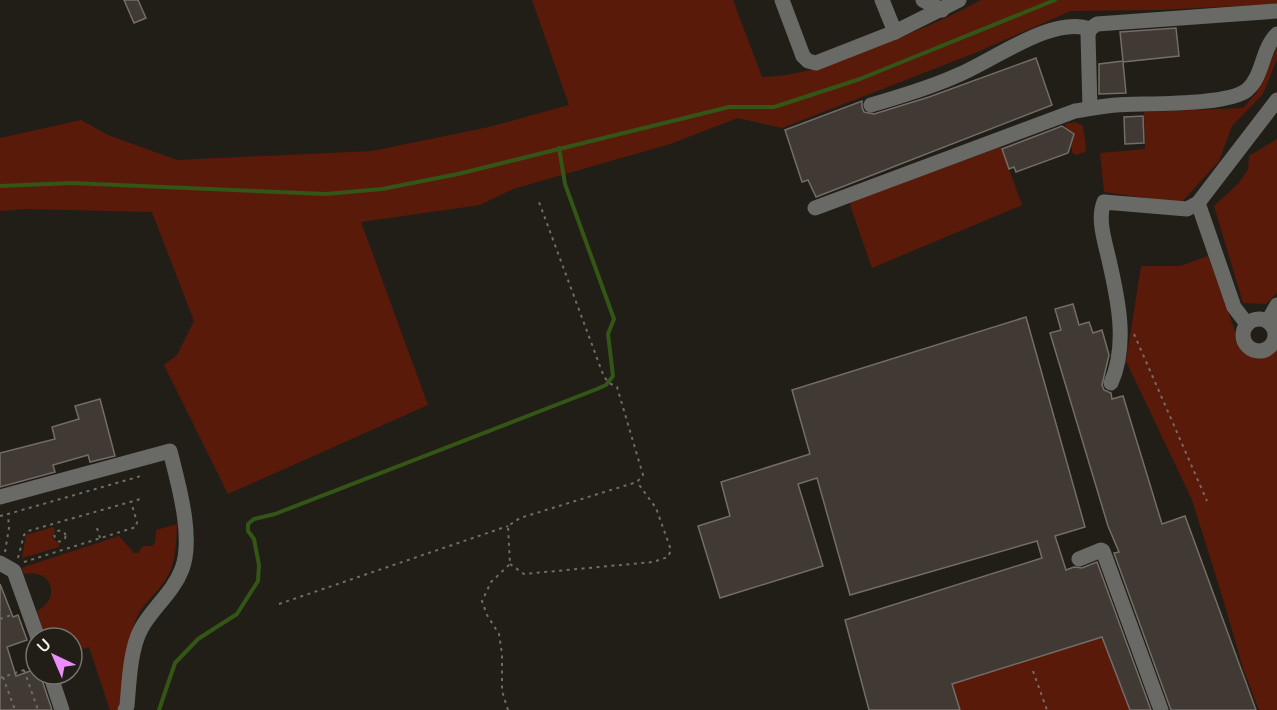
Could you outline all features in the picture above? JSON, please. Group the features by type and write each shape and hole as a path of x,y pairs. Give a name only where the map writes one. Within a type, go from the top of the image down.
{"street":[{"path":"782,0 803,56 812,63 820,62 895,32 959,0"},
{"path":"882,0 895,32"},
{"path":"922,0 942,10"},
{"path":"1090,108 1088,34 1090,29 1097,24 1277,11"},
{"path":"872,105 958,75 1046,33 1064,27 1077,26 1090,29"},
{"path":"815,208 1075,111 1222,99 1242,94 1256,80 1265,51 1277,34"},
{"path":"1111,383 1119,355 1118,296 1101,215 1104,201 1186,209 1198,203 1277,100"},
{"path":"1198,203 1234,307 1247,324"},
{"path":"1273,326 1257,319 1247,324 1243,333 1245,343 1253,350 1268,348 1274,340 1273,326 1277,305"},
{"path":"0,497 170,451 184,512 186,536 183,567 168,595 149,616 139,632 125,710"},
{"path":"1079,559 1103,551 1161,710"},
{"path":"2,559 14,571 34,626"},
{"path":"54,686 62,710"}],"path":[{"path":"279,603 508,526 520,518 636,482 643,475 617,387 610,384 604,377 539,202"},
{"path":"1133,332 1207,501"},
{"path":"0,516 141,476"},
{"path":"510,564 524,574 653,562 668,557 671,550 656,508 636,482"},
{"path":"131,502 137,522 136,527 16,564 24,535 28,531 144,498"},
{"path":"2,559 9,528 8,514"},
{"path":"56,523 58,530 65,535 61,541"},
{"path":"508,526 510,564 491,582 483,602 487,615 499,634 502,691 508,710"},
{"path":"97,528 100,538"},
{"path":"58,530 54,538 56,541 61,541"},
{"path":"61,541 64,549"},
{"path":"15,710 2,677 24,670"},
{"path":"1033,671 1047,710"},
{"path":"30,686 38,710"}],"shaded area":[{"path":"532,0 733,0 762,77 806,71 849,58 930,25 981,0 1277,0 1277,4 1159,10 1071,11 975,53 782,128 738,118 670,144 513,189 480,205 361,222 428,405 228,494 164,365 177,355 194,321 152,212 26,209 0,211 0,138 81,120 108,135 177,160 372,151 489,127 569,105"},
{"path":"1277,47 1277,59 1263,94 1232,126 1219,161 1181,203 1104,192 1100,153 1145,149 1144,112 1243,108 1257,92"},
{"path":"1075,122 1083,126 1086,149 1085,152 1076,155 1073,154 1065,124"},
{"path":"1277,139 1277,293 1266,304 1243,303 1214,206 1237,185 1248,170 1249,156"},
{"path":"1001,147 1022,205 872,268 850,205 853,201"},
{"path":"1208,256 1240,345 1250,353 1258,355 1277,344 1277,710 1259,710 1243,668 1192,500 1126,361 1141,266 1180,266"},
{"path":"177,524 172,565 166,579 138,614 127,652 119,710 110,710 89,647 84,649 84,626 42,626 37,611 49,599 50,585 41,575 24,574 22,569 119,536 134,553 138,553 143,546 152,546 155,543 156,530"},
{"path":"53,527 55,531 52,538 59,543 59,547 22,558 26,535"},
{"path":"1102,637 1130,710 960,710 952,684"}],"building":[{"path":"124,0 138,0 146,18 134,23"},
{"path":"1176,28 1179,56 1123,62 1126,93 1099,94 1099,64 1123,61 1120,32"},
{"path":"1036,58 1052,105 816,197 808,180 802,182 785,130 862,101 864,112 874,114 929,97"},
{"path":"1143,116 1144,143 1125,144 1124,117"},
{"path":"1062,126 1074,134 1068,153 1016,172 1014,167 1009,169 1002,149"},
{"path":"1073,304 1079,325 1089,322 1093,333 1102,330 1109,355 1102,385 1104,390 1111,393 1112,399 1123,396 1162,524 1185,516 1256,710 1171,710 1114,553 1119,552 1108,526 1050,333 1061,330 1055,309"},
{"path":"1026,317 1085,527 1055,536 1066,570 1074,567 1082,568 1097,562 1151,710 1130,710 1102,637 952,684 960,710 869,710 845,620 1042,558 1037,541 850,595 817,478 798,484 823,566 720,598 698,526 730,516 721,482 810,454 792,390"},
{"path":"100,399 115,456 90,462 88,455 53,465 55,472 0,487 0,453 55,439 52,427 79,419 75,406"},
{"path":"0,584 13,617 18,615 24,632 24,641 7,647 16,676 24,673 24,686 44,686 52,710 0,710"}],"waterway":[{"path":"0,186 72,183 326,194 382,189 458,174 729,107 774,107 860,79 1055,0"},
{"path":"159,710 175,663 198,639 237,614 258,581 259,565 254,539 248,531 248,524 254,519 275,514 597,389 606,385 613,376 608,334 614,319 565,184 559,148"}]}
